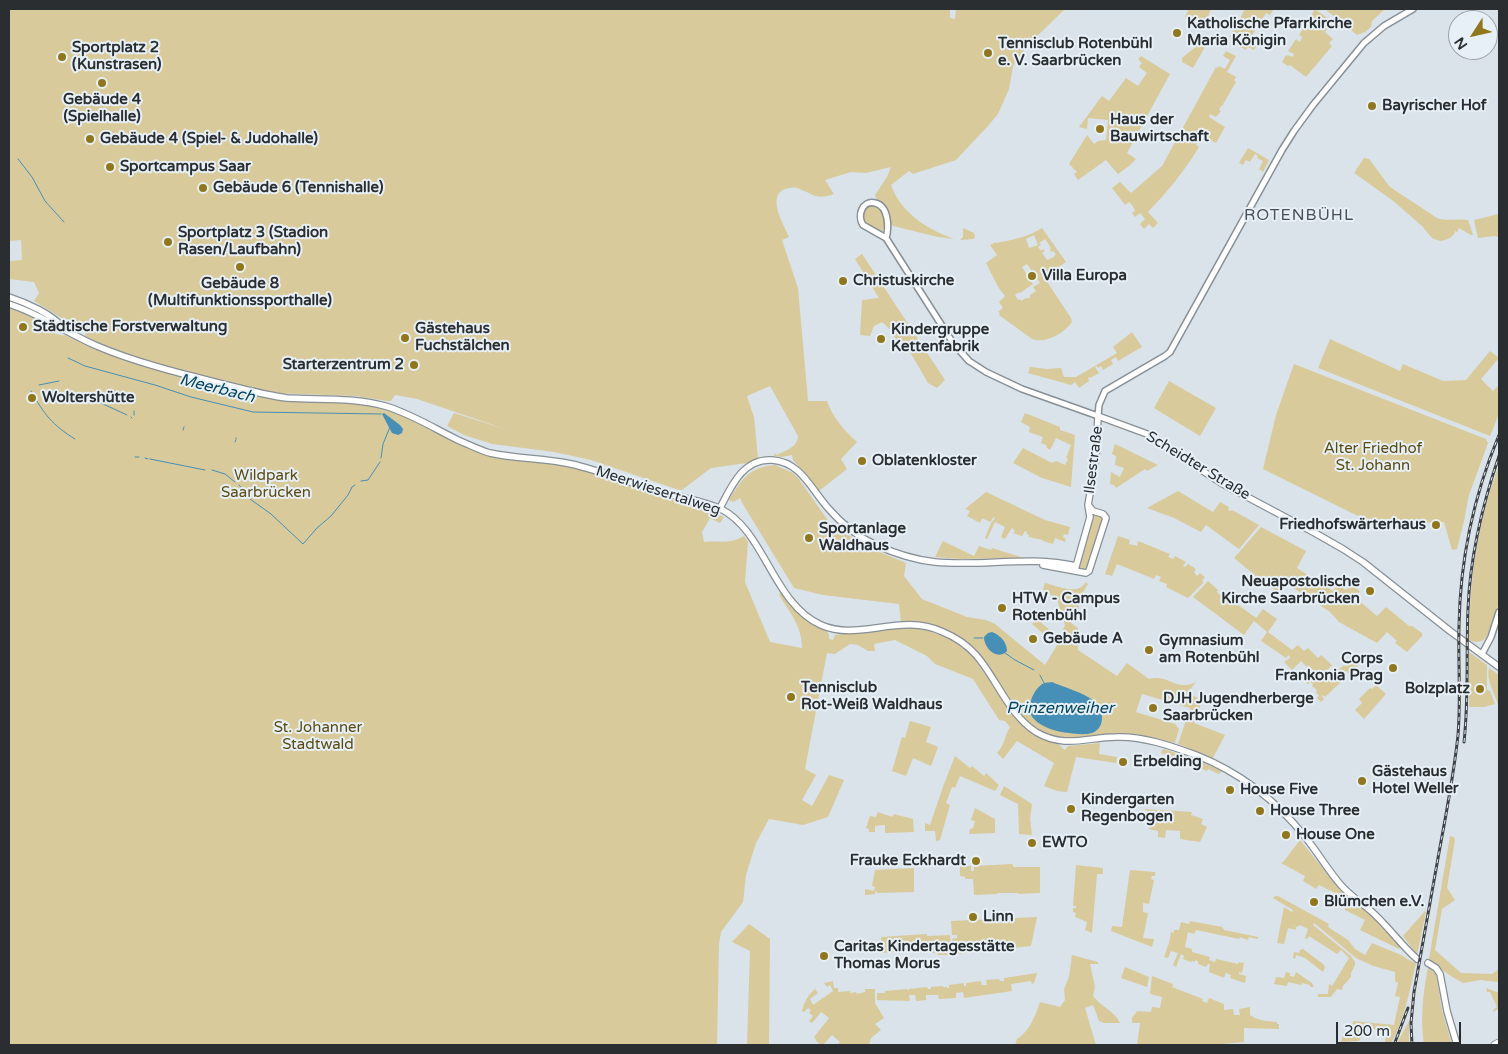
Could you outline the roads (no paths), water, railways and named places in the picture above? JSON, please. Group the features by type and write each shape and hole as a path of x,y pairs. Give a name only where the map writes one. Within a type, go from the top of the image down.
{"main road":[{"name":"Meerwiesertalweg","path":"9,297 35,309 56,321 63,328 95,345 182,374 273,396 351,400 384,406 410,415 482,451 553,460 581,466 720,508 732,516 746,531 798,609 820,625 838,630 855,630 902,624 934,628 962,642 976,654 1018,716 1042,735 1058,741 1070,742 1115,737 1140,739 1170,746 1196,755 1238,776 1258,790 1284,813 1305,836 1350,895 1372,912 1417,959"},
{"name":"Meerwiesertalweg","path":"9,304 23,308 59,328 63,328"},
{"name":"Ilsestraße","path":"1092,512 1088,505 1096,458 1098,416"},
{"name":"Scheidter Straße","path":"1098,416 1147,434 1221,483 1315,532 1348,552 1499,667"},
{"path":"720,508 736,480 746,468 767,460 781,462 796,469 803,475 824,503 855,533 875,544 933,562 1029,562 1075,568 1086,573 1089,571 1106,518 1105,516 1092,512 1075,568"},
{"path":"1428,963 1436,968 1440,974 1457,1045"},
{"path":"1450,1020 1462,1045"},
{"path":"1495,1045 1499,1043"}],"street":[{"path":"1098,416 1098,408 1105,391 1170,352 1282,150 1313,105 1364,43 1384,26 1413,9"},
{"name":"Scheidter Straße","path":"886,238 888,220 884,209 877,203 867,204 861,210 861,222 866,227 886,238 956,347 969,361 986,372 1022,389 1098,416"},
{"path":"1482,654 1491,637 1499,612"}],"water":[{"path":"384,413 400,425 403,429 402,433 398,435 392,433 382,414"},
{"path":"992,632 1000,637 1007,648 1007,651 1003,654 996,654 986,646 984,637"},
{"name":"Prinzenweiher","path":"1052,682 1074,690 1097,704 1102,718 1097,731 1084,734 1060,732 1046,727 1034,719 1030,711 1032,696 1042,684"}],"waterway":[{"path":"18,159 32,177 45,201 64,222"},
{"name":"Meerbach","path":"68,358 85,366 191,397 253,412 381,414"},
{"path":"39,385 59,381"},
{"path":"31,391 49,418 60,429 75,439"},
{"path":"101,403 127,415"},
{"path":"381,458 383,444 390,427"},
{"path":"150,459 205,470"},
{"path":"361,481 368,480 380,462"},
{"path":"212,470 225,474 235,482"},
{"path":"239,485 246,493"},
{"path":"250,499 271,514 303,544 331,516 355,485"},
{"path":"974,638 983,638"},
{"path":"1005,653 1034,670"},
{"path":"1040,675 1044,683"}],"railway":[{"path":"1412,1045 1411,1023 1414,992 1450,791 1458,735 1462,577 1476,504 1482,481 1499,435"},
{"path":"1464,742 1471,570 1482,513 1499,456"},
{"path":"1394,1045 1408,1008"}],"place":[{"name":"Katholische Pfarrkirche Maria Königin","path":"1177,33"},
{"name":"Tennisclub Rotenbühl e. V. Saarbrücken","path":"988,53"},
{"name":"Sportplatz 2 (Kunstrasen)","path":"62,57"},
{"name":"Gebäude 4 (Spielhalle)","path":"102,83"},
{"name":"Bayrischer Hof","path":"1372,106"},
{"name":"Haus der Bauwirtschaft","path":"1100,129"},
{"name":"Gebäude 4 (Spiel- & Judohalle)","path":"90,139"},
{"name":"Sportcampus Saar","path":"110,167"},
{"name":"Gebäude 6 (Tennishalle)","path":"203,188"},
{"name":"Sportplatz 3 (Stadion Rasen/Laufbahn)","path":"168,242"},
{"name":"Gebäude 8 (Multifunktionssporthalle)","path":"240,267"},
{"name":"Villa Europa","path":"1032,276"},
{"name":"Christuskirche","path":"843,281"},
{"name":"Städtische Forstverwaltung","path":"23,327"},
{"name":"Gästehaus Fuchstälchen","path":"405,338"},
{"name":"Kindergruppe Kettenfabrik","path":"881,339"},
{"name":"Starterzentrum 2","path":"414,365"},
{"name":"Woltershütte","path":"32,398"},
{"name":"Oblatenkloster","path":"862,461"},
{"name":"Friedhofswärterhaus","path":"1436,525"},
{"name":"Sportanlage Waldhaus","path":"809,538"},
{"name":"Neuapostolische Kirche Saarbrücken","path":"1370,591"},
{"name":"HTW - Campus Rotenbühl","path":"1002,608"},
{"name":"Gebäude A","path":"1033,639"},
{"name":"Gymnasium am Rotenbühl","path":"1149,650"},
{"name":"Corps Frankonia Prag","path":"1393,668"},
{"name":"Bolzplatz","path":"1480,689"},
{"name":"Tennisclub Rot-Weiß Waldhaus","path":"791,697"},
{"name":"DJH Jugendherberge Saarbrücken","path":"1153,708"},
{"name":"Erbelding","path":"1123,762"},
{"name":"Gästehaus Hotel Weller","path":"1362,781"},
{"name":"House Five","path":"1230,790"},
{"name":"Kindergarten Regenbogen","path":"1071,809"},
{"name":"House Three","path":"1260,811"},
{"name":"House One","path":"1286,835"},
{"name":"EWTO","path":"1032,843"},
{"name":"Frauke Eckhardt","path":"976,861"},
{"name":"Blümchen e.V.","path":"1314,902"},
{"name":"Linn","path":"973,917"},
{"name":"Caritas Kindertagesstätte Thomas Morus","path":"824,956"}],"district":[{"name":"ROTENBÜHL","path":"1299,216"}],"park label":[{"name":"Alter Friedhof St. Johann","path":"1373,458"},
{"name":"Wildpark Saarbrücken","path":"266,484"},
{"name":"St. Johanner Stadtwald","path":"318,736"}]}
